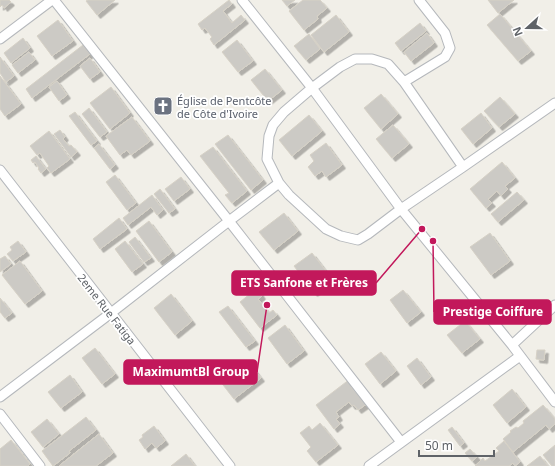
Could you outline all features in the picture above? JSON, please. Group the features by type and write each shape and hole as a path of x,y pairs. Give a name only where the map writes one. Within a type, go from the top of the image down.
{"street":[{"path":"0,39 53,0 402,442"},
{"path":"242,0 312,88 401,209 512,344 555,402"},
{"path":"404,82 445,57 450,48 444,33 419,0"},
{"path":"463,167 404,82 388,64 372,59 355,59 340,67 312,88 280,116 273,125 269,136 267,159 289,195 326,229 341,236 358,240 401,209 463,167 555,103"},
{"name":"2eme Rue Fatiga","path":"0,170 230,466"},
{"path":"0,397 280,182"},
{"path":"512,344 555,305"},
{"path":"369,466 520,356"},
{"path":"0,414 40,466"}],"building":[{"path":"0,0 9,0 11,2 4,8 2,5 0,7"},
{"path":"115,0 97,15 86,1"},
{"path":"229,0 232,4 223,11 232,23 241,15 245,20 214,45 210,39 212,37 205,28 202,30 198,24"},
{"path":"282,0 295,0 287,6"},
{"path":"303,0 320,0 327,8 317,16 318,19 304,30 289,11"},
{"path":"488,0 514,0 498,13"},
{"path":"500,14 531,51 518,61 487,25"},
{"path":"336,15 349,32 324,52 311,35"},
{"path":"58,20 73,41 52,56 37,36"},
{"path":"420,23 426,31 401,51 395,43"},
{"path":"427,33 434,43 411,61 404,52"},
{"path":"309,34 320,49 306,60 294,46"},
{"path":"23,38 30,48 11,63 4,53"},
{"path":"237,40 253,61 238,72 222,52"},
{"path":"83,45 90,54 32,98 26,89"},
{"path":"29,52 35,60 18,73 12,65"},
{"path":"0,57 14,76 6,82 0,73"},
{"path":"90,58 100,72 90,79 80,66"},
{"path":"265,69 282,90 268,101 251,80"},
{"path":"0,76 21,104 5,116 0,109"},
{"path":"57,81 67,95 59,101 49,87"},
{"path":"111,87 130,113 110,129 90,103"},
{"path":"381,94 398,114 381,129 364,108"},
{"path":"500,97 515,114 499,127 484,111"},
{"path":"89,108 107,132 100,137 82,114"},
{"path":"75,112 97,141 91,145 69,116"},
{"path":"481,113 492,128 473,144 461,129"},
{"path":"309,115 322,131 292,156 279,140"},
{"path":"132,117 150,141 131,155 127,150 120,155 106,136"},
{"path":"393,125 409,144 392,158 376,139"},
{"path":"60,130 65,137 63,139 77,152 71,157 54,134"},
{"path":"49,131 70,159 51,173 47,168 49,166 40,153 37,155 30,146"},
{"path":"228,135 263,180 251,190 215,144"},
{"path":"326,143 342,165 326,177 322,171 315,176 308,167 314,161 310,155"},
{"path":"99,144 115,165 110,169 94,148"},
{"path":"213,147 247,191 232,203 225,195 229,193 200,156"},
{"path":"36,156 46,169 41,173 35,162 33,163 31,160"},
{"path":"502,162 515,178 505,186 508,189 501,196 497,191 488,199 492,203 486,208 470,189"},
{"path":"115,175 136,203 127,210 106,182"},
{"path":"181,177 190,189 174,201 165,189"},
{"path":"160,189 175,209 169,213 154,194"},
{"path":"517,192 524,200 498,222 491,214"},
{"path":"152,195 163,210 157,215 151,207 128,225 123,218"},
{"path":"284,213 298,231 274,250 259,232"},
{"path":"119,218 127,229 100,249 93,239"},
{"path":"149,221 172,252 159,262 136,231"},
{"path":"490,233 510,261 491,275 470,247"},
{"path":"135,237 151,258 144,262 129,242"},
{"path":"18,241 26,252 13,261 7,254 12,250 10,247"},
{"path":"125,241 143,264 132,272 115,249"},
{"path":"312,253 332,279 314,293 294,266"},
{"path":"5,256 11,264 0,272 0,259"},
{"path":"20,261 42,291 25,304 2,275"},
{"path":"257,288 262,296 258,299 269,313 273,310 277,315 260,328 240,302"},
{"path":"403,290 421,312 407,323 390,300"},
{"path":"171,294 192,321 175,335 154,308"},
{"path":"0,298 12,313 5,318 0,312"},
{"path":"228,306 255,341 246,347 219,312"},
{"path":"465,321 480,339 462,353 447,335"},
{"path":"285,325 304,351 287,364 268,338"},
{"path":"95,348 115,374 102,384 82,358"},
{"path":"537,350 545,350 544,360 536,359"},
{"path":"381,352 396,371 380,384 365,364"},
{"path":"417,358 431,377 421,385 407,366"},
{"path":"247,360 261,378 234,399 220,381"},
{"path":"70,375 82,392 61,408 48,392"},
{"path":"350,379 354,385 351,387 362,400 364,398 368,403 358,410 349,402 336,412 339,417 336,419 340,424 334,429 316,405"},
{"path":"512,389 526,407 507,423 493,405"},
{"path":"543,405 555,419 555,424 549,429 546,425 513,452 503,439 511,432 510,431 516,427 518,428 524,423 523,421"},
{"path":"86,417 96,430 69,451 70,453 53,466 42,451"},
{"path":"47,419 59,434 43,447 31,432"},
{"path":"320,423 338,445 316,462 307,451 311,447 300,433 309,426 312,430"},
{"path":"154,426 165,441 156,448 152,443 145,449 139,440 143,437 142,435"},
{"path":"452,427 464,443 460,446 448,430"},
{"path":"99,434 113,453 96,466 59,466"},
{"path":"11,440 30,464 28,466 0,466 0,449"},
{"path":"504,441 520,462 515,466 513,463 509,466 475,466 483,458 485,461 499,451 496,448"},
{"path":"555,445 555,466 552,466 543,455"},
{"path":"470,449 477,457 472,461 465,453"},
{"path":"186,454 195,466 171,466"},
{"path":"540,456 548,466 527,466"}],"place":[{"name":"Église de Pentcôte de Côte d'Ivoire","path":"163,106"},
{"name":"ETS Sanfone et Frères","path":"422,229"},
{"name":"Prestige Coiffure","path":"433,241"},
{"name":"MaximumtBl Group","path":"267,305"}]}
